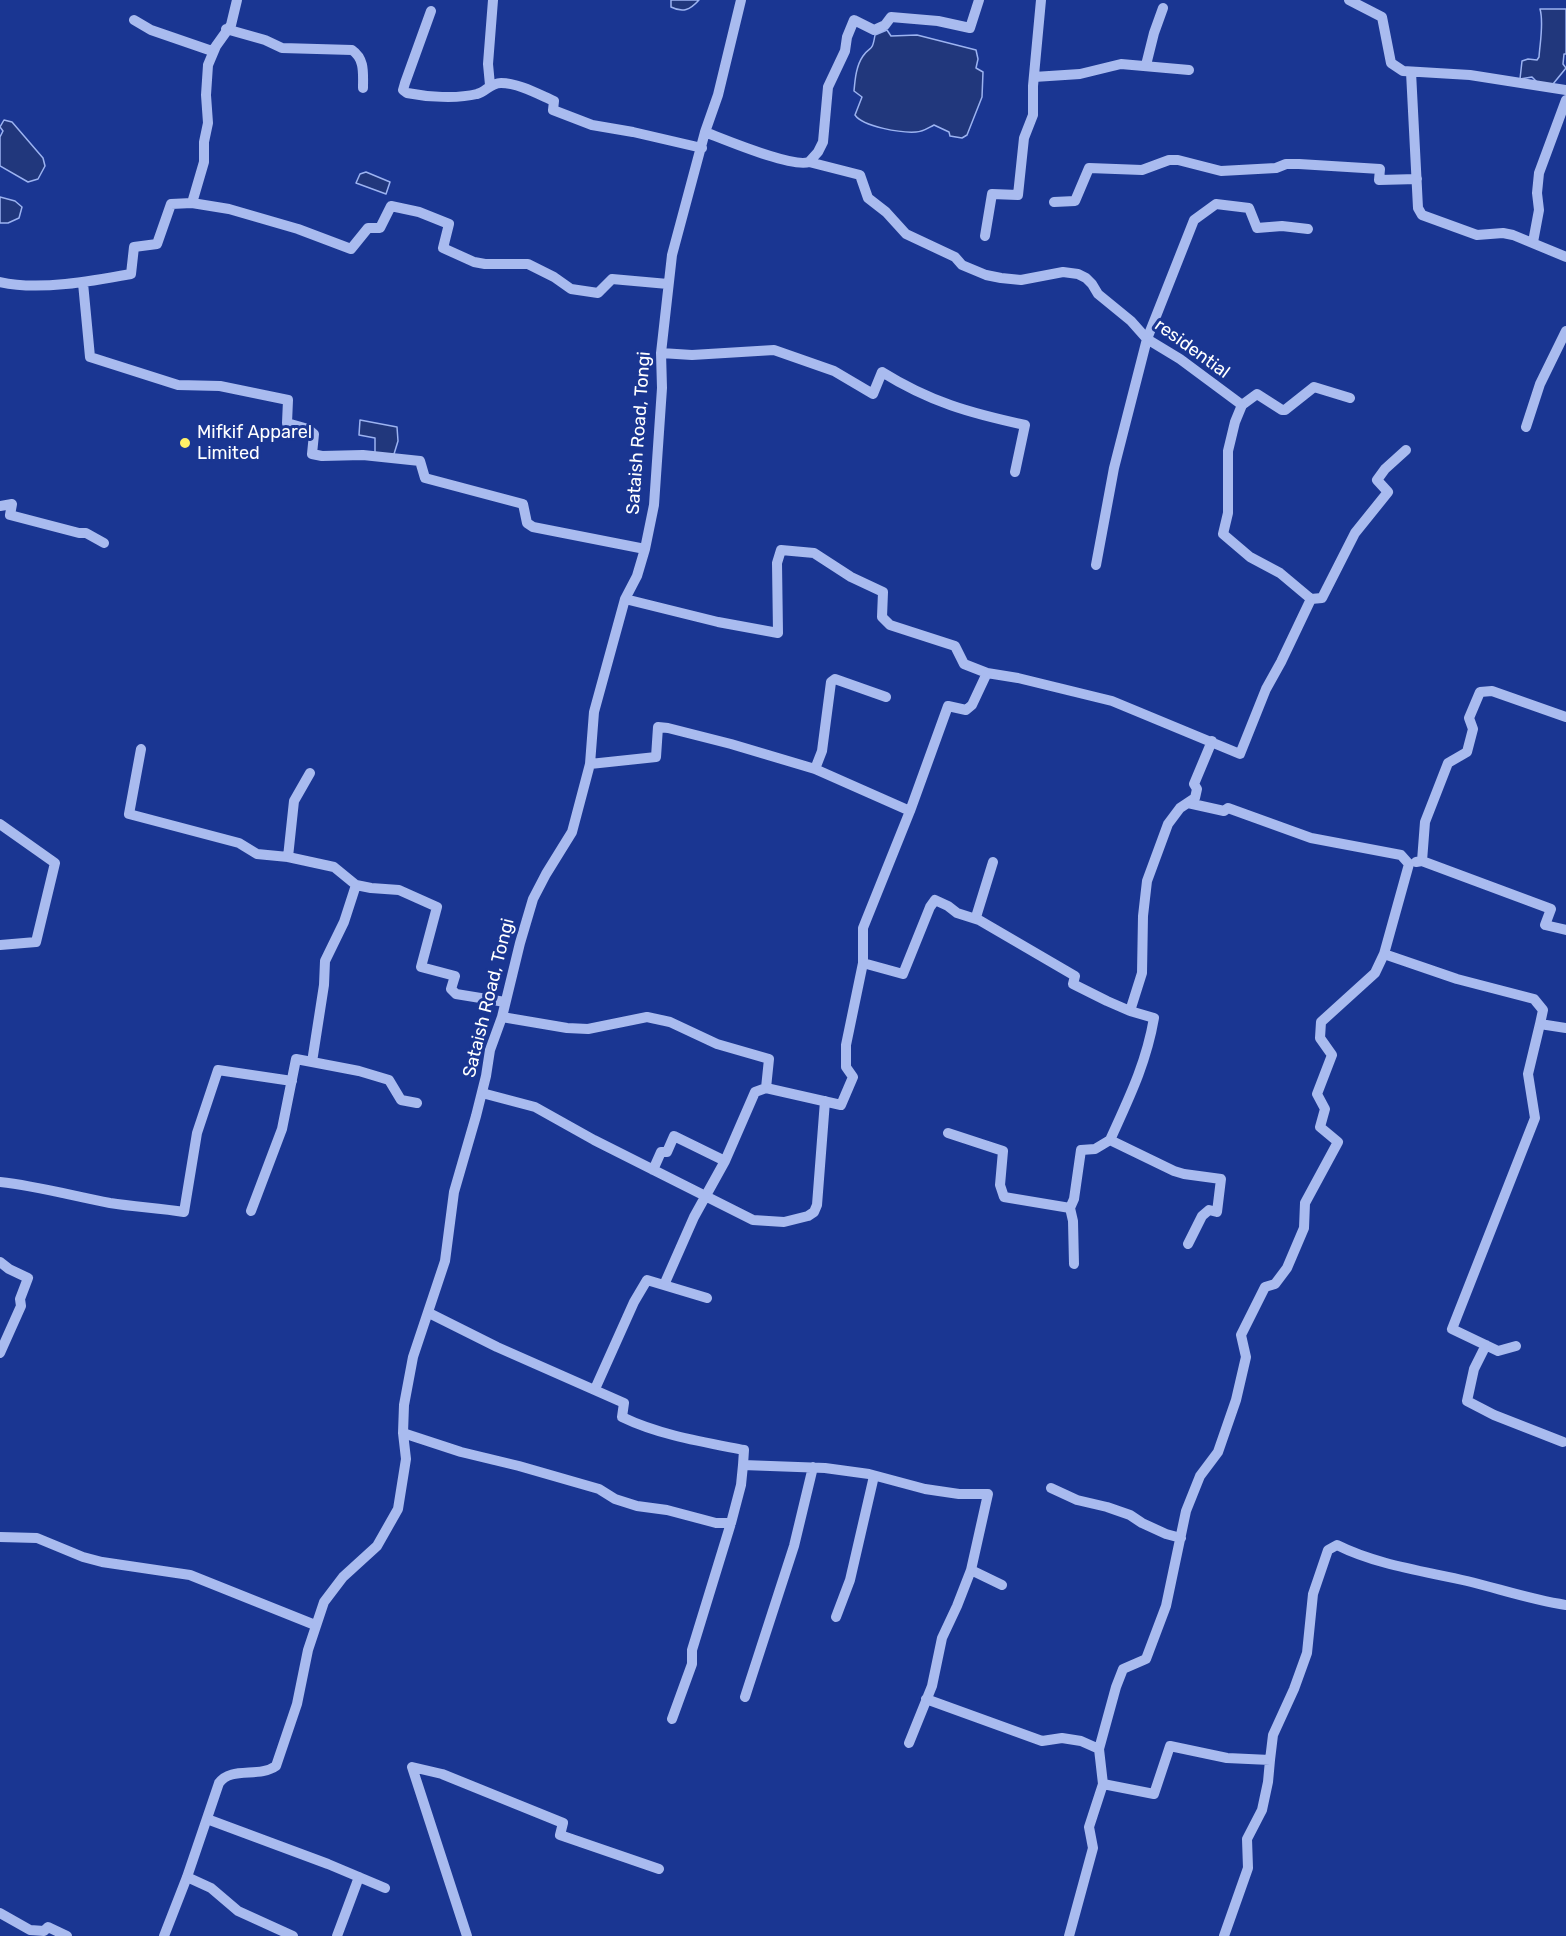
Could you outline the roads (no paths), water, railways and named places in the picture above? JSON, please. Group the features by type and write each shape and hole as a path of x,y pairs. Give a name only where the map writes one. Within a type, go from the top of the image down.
{"street":[{"path":"192,203 204,162 204,142 208,123 206,95 208,65 216,46 231,25 237,0"},
{"path":"490,85 488,64 493,0"},
{"name":"Sataish Road, Tongi","path":"164,1936 219,1783 228,1774 261,1773 276,1766 297,1704 315,1624 324,1602 332,1589 377,1546 398,1509 404,1479 406,1446 403,1433 404,1405 413,1357 445,1261 454,1192 482,1093 490,1050 502,1017 533,899 572,832 590,764 594,711 625,599 637,576 645,549 654,505 662,388 661,353 672,255 705,132 718,95 741,0"},
{"path":"809,162 823,142 828,87 845,51 847,37 854,20 874,30 885,25 891,17 938,21 970,27 979,0"},
{"path":"985,236 992,194 1017,195 1024,138 1033,115 1041,0"},
{"path":"1349,0 1382,17 1391,63 1403,71 1470,75 1566,90"},
{"path":"1146,65 1163,8"},
{"path":"431,11 403,90 436,96 479,94 490,85 501,83 512,85 554,100 553,110 591,125 702,148"},
{"path":"134,20 151,30 212,51 216,46"},
{"path":"226,29 265,40 282,48 352,50 359,55 363,63 363,88"},
{"path":"1034,77 1080,74 1121,64 1189,70"},
{"path":"1412,72 1418,208 1422,215 1477,235 1503,233 1533,242 1566,257"},
{"path":"1533,242 1539,210 1537,193 1539,173 1566,100"},
{"name":"residential","path":"705,132 774,156 860,175 868,198 886,212 906,234 955,257 963,265 986,275 1021,280 1063,272 1086,278 1098,294 1131,321 1147,339 1180,359 1242,405"},
{"path":"1054,202 1075,201 1089,168 1142,170 1169,160 1178,160 1221,171 1276,168 1286,164 1380,169 1379,180 1417,179"},
{"path":"0,282 13,285 83,283 131,274 134,247 157,244 171,204 192,203 229,209 298,229 351,249 368,228 380,228 391,206 419,212 448,224 443,248 474,262 528,264 554,277 571,289 598,293 612,279 668,284"},
{"path":"1096,565 1114,468 1147,339 1194,220 1216,204 1249,208 1257,228 1282,226 1308,229"},
{"path":"83,283 90,357 178,385 220,386 288,400 287,423 308,429 314,434 312,454 322,456 363,455 420,461 425,478 523,504 527,523 533,526 645,549"},
{"path":"1526,427 1540,384 1566,331"},
{"path":"661,353 692,355 774,350 834,371 873,394 882,372 909,389 950,407 981,416 1025,424 1015,472"},
{"path":"1350,398 1314,387 1285,410 1257,394 1242,405 1234,422 1228,451 1228,513 1223,534 1250,557 1280,573 1311,599 1322,598 1355,533 1389,492 1377,480 1385,469 1406,450"},
{"path":"0,506 12,504 10,515 86,533 104,543"},
{"path":"625,599 718,622 778,633 777,563 781,550 814,554 851,577 884,592 882,617 890,625 955,646 964,664 987,673 1018,678 1112,701 1240,754 1266,689 1311,599"},
{"path":"664,1285 694,1217 725,1161 755,1092 766,1088 841,1105 853,1077 846,1066 846,1045 863,963 863,928 948,706 966,710 972,705 987,673"},
{"path":"815,769 822,751 831,682 835,679 886,697"},
{"path":"1422,861 1425,822 1448,763 1467,752 1473,729 1469,718 1480,692 1492,691 1566,717"},
{"path":"590,764 656,757 658,727 731,744 815,769 909,811"},
{"path":"1130,1011 1142,974 1143,916 1147,881 1168,824 1180,808 1195,798 1197,789 1194,784 1212,741"},
{"path":"141,749 129,814 239,843 256,854 288,857 334,867 356,885 399,890 437,907 421,967 455,976 451,989 456,994 505,1002"},
{"path":"288,857 294,801 310,773"},
{"path":"1188,803 1224,811 1228,808 1311,838 1401,855 1409,864"},
{"path":"0,824 55,863 36,942 0,945"},
{"path":"1409,864 1422,861 1551,909 1545,925 1566,930"},
{"path":"979,920 976,917 993,862"},
{"path":"1069,1936 1093,1848 1089,1827 1104,1784 1099,1749 1116,1687 1123,1669 1146,1659 1166,1606 1186,1511 1200,1476 1218,1452 1236,1400 1246,1356 1241,1335 1265,1287 1275,1284 1287,1268 1304,1228 1305,1203 1338,1142 1320,1127 1325,1109 1317,1094 1332,1055 1320,1038 1322,1023 1375,973 1384,954 1409,864"},
{"path":"312,1062 324,985 325,961 344,922 356,885"},
{"path":"863,963 903,974 930,907 935,900 957,913 979,920 1075,976 1073,984 1130,1011 1154,1018 1136,1087 1110,1140 1095,1149 1081,1150 1074,1199 1070,1208 1073,1221 1074,1264"},
{"path":"1384,954 1457,979 1534,999 1543,1010 1528,1074 1535,1118 1452,1329 1498,1351 1516,1346"},
{"path":"502,1017 567,1028 588,1029 647,1017 670,1022 717,1044 769,1059 766,1088"},
{"path":"1540,1024 1566,1028"},
{"path":"251,1211 282,1130 296,1059 359,1071 389,1080 401,1100 417,1103"},
{"path":"0,1182 110,1203 143,1208 150,1206 184,1212 197,1132 218,1070 292,1081"},
{"path":"482,1093 535,1107 680,1182 706,1198 753,1220 784,1222 808,1216 814,1212 817,1205 825,1101"},
{"path":"948,1133 1003,1151 1000,1185 1004,1197 1070,1208"},
{"path":"653,1170 661,1152 667,1152 674,1136 725,1161"},
{"path":"1110,1140 1174,1171 1221,1179 1217,1212 1209,1210 1202,1216 1188,1244"},
{"path":"0,1262 28,1278 20,1299 21,1306 0,1353"},
{"path":"595,1389 634,1302 647,1280 707,1298"},
{"path":"429,1313 497,1347 624,1403 621,1417 672,1434 744,1450 741,1485 731,1523 692,1650 692,1664 672,1719"},
{"path":"1486,1345 1474,1369 1467,1401 1494,1415 1563,1442"},
{"path":"403,1433 461,1452 599,1489 615,1499 637,1506 666,1510 716,1523 731,1523"},
{"path":"743,1465 784,1468 813,1467 874,1476 925,1489 959,1494 988,1494 971,1570 942,1638 932,1686 909,1743"},
{"path":"745,1697 794,1546 813,1467"},
{"path":"836,1617 852,1571 874,1476"},
{"path":"1051,1488 1077,1500 1130,1515 1142,1523 1180,1538"},
{"path":"0,1537 37,1538 83,1557 102,1562 190,1575 315,1624"},
{"path":"1224,1936 1248,1868 1248,1839 1262,1810 1268,1782 1273,1735 1307,1653 1313,1594 1328,1550 1337,1545 1357,1555 1482,1584 1539,1601 1566,1605"},
{"path":"971,1570 1002,1585"},
{"path":"926,1699 1042,1741 1062,1738 1081,1741 1099,1749"},
{"path":"1104,1784 1154,1794 1170,1746 1216,1756 1270,1760"},
{"path":"467,1936 412,1767 442,1774 563,1823 560,1835 659,1869"},
{"path":"207,1819 385,1888"},
{"path":"187,1877 211,1888 238,1911 292,1936"},
{"path":"337,1936 359,1877"},
{"path":"0,1913 30,1930 44,1931 48,1928 67,1936"}],"water":[{"path":"671,0 699,0 693,6 683,10 671,7"},
{"path":"1540,9 1566,9 1566,54 1564,54 1563,64 1566,68 1553,84 1539,84 1532,77 1520,79 1522,61 1537,60 1539,57 1542,26"},
{"path":"887,30 891,36 917,35 976,50 978,59 976,68 983,72 982,97 967,135 962,138 950,136 949,132 934,125 919,132 893,130 866,123 855,115 862,97 854,91 859,64 872,47 875,35"},
{"path":"4,120 12,122 43,158 45,166 38,179 28,182 0,166 0,137 3,131 0,127"},
{"path":"366,172 390,182 386,194 356,183 360,174"},
{"path":"0,197 15,201 22,207 19,218 8,223 0,223"},
{"path":"360,420 397,427 398,441 394,454 375,455 375,438 359,435"}],"place":[{"name":"Mifkif Apparel Limited","path":"185,443"}]}
